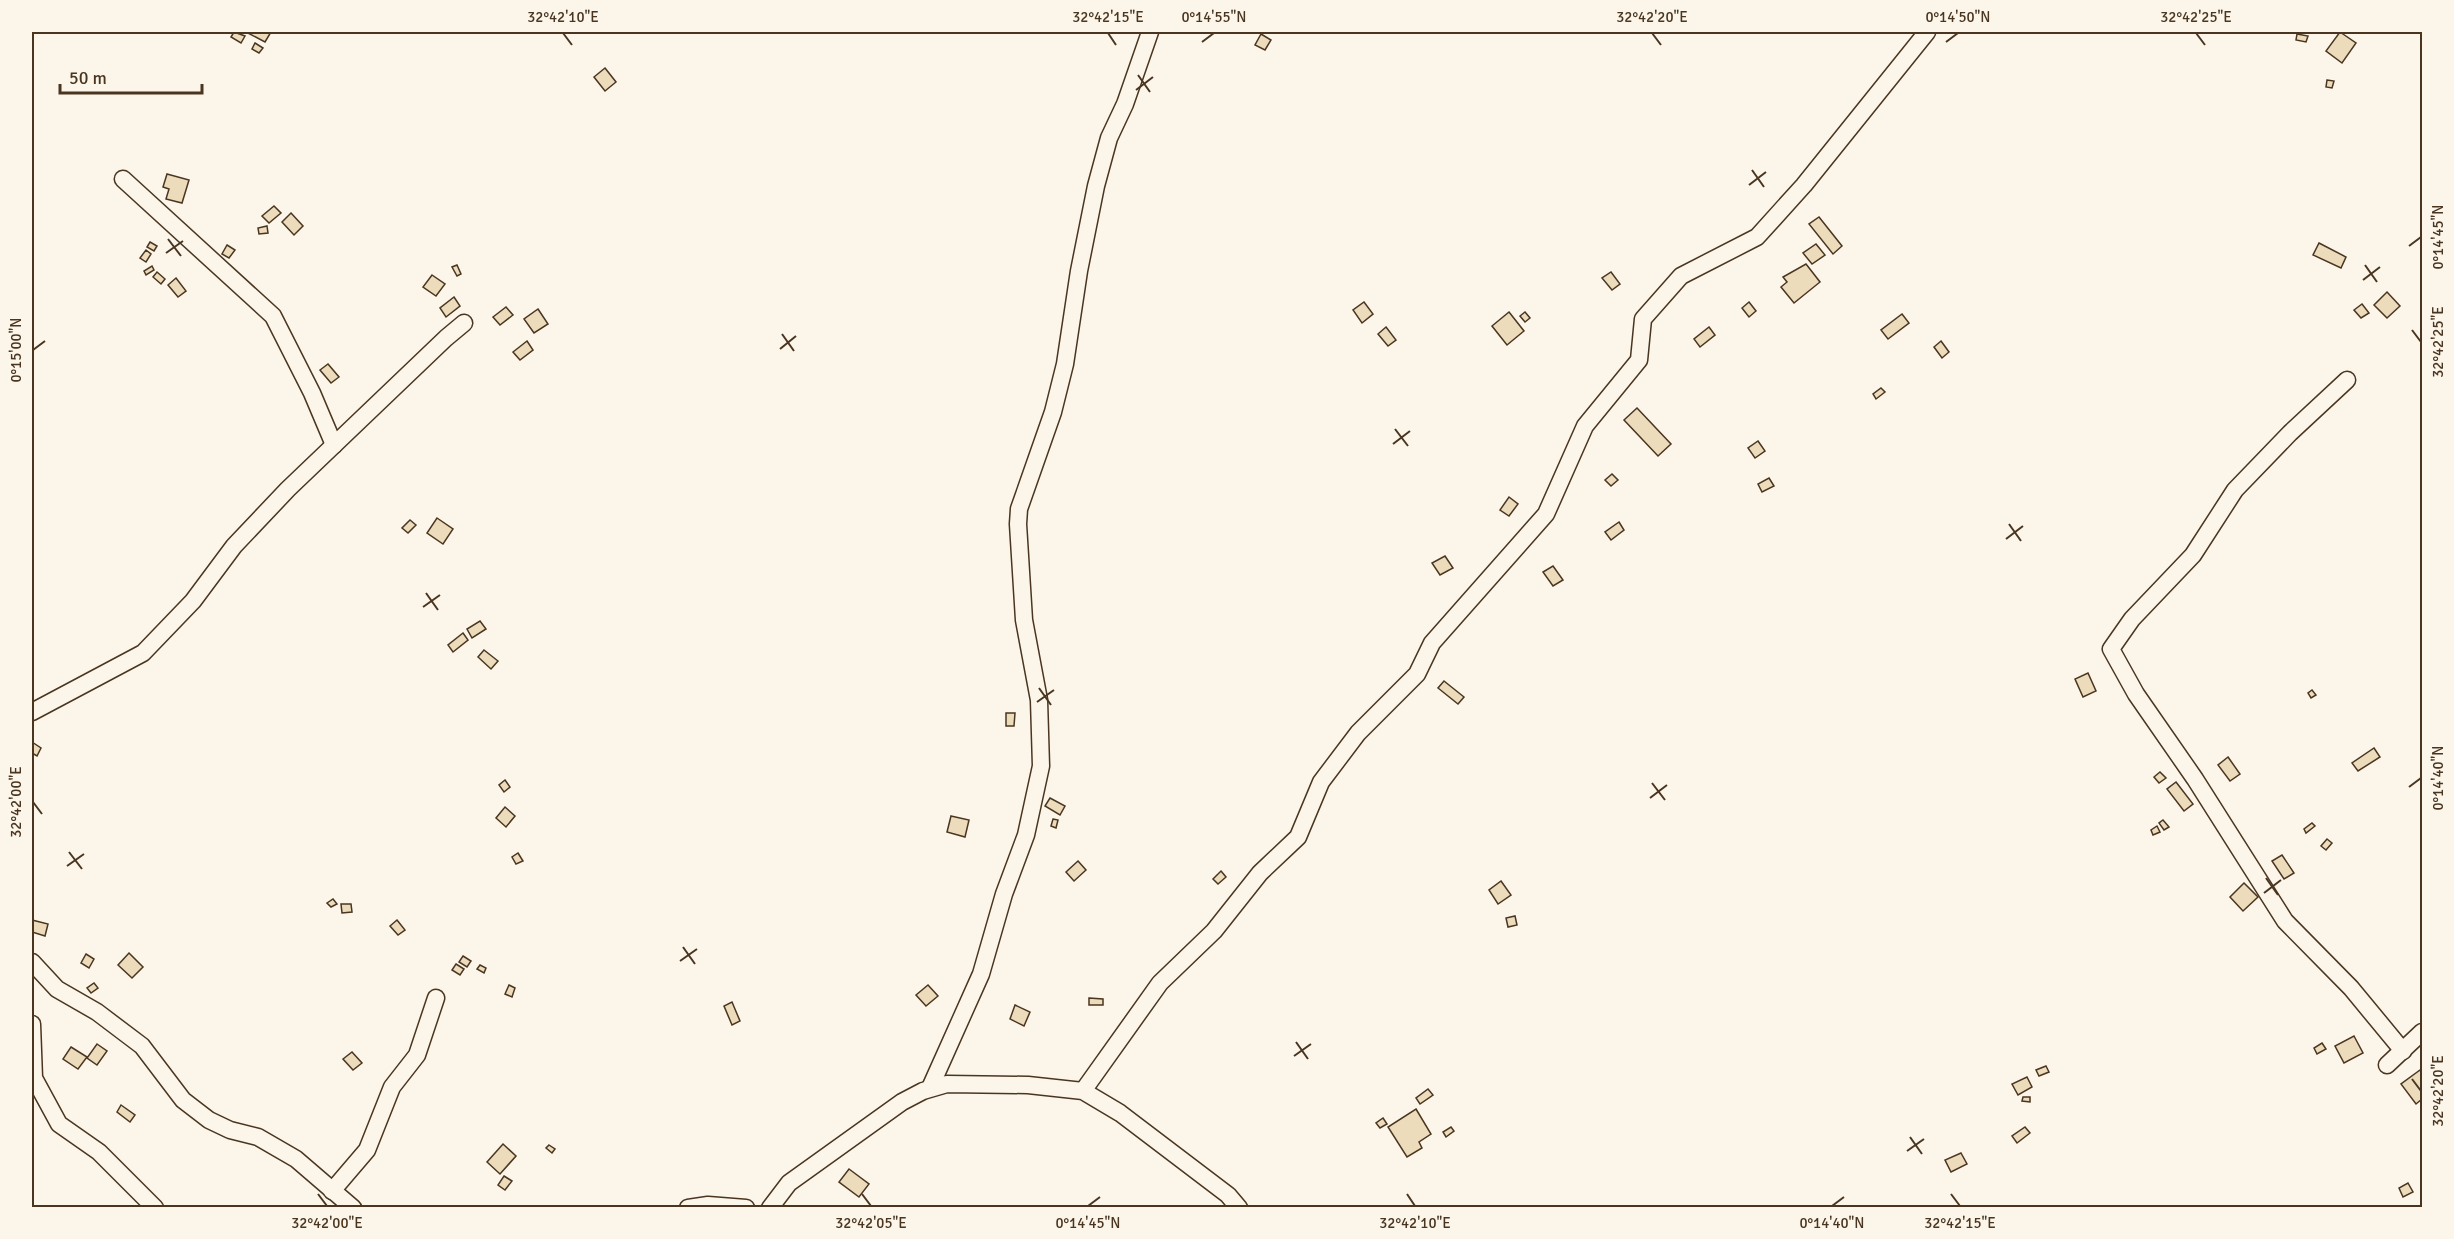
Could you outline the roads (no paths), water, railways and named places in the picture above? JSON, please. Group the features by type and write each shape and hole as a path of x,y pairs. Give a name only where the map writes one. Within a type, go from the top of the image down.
{"street":[{"path":"930,1088 981,974 1035,800 1041,766 1039,700 1024,620 1019,509 1053,412 1065,364 1079,271 1096,186 1109,138 1125,104 1150,32"},
{"path":"1083,1091 1160,983 1214,931 1260,873 1298,837 1321,782 1358,733 1417,674 1432,643 1546,514 1585,426 1639,360 1643,319 1681,276 1757,237 1804,185 1927,32"},
{"path":"123,179 273,316 312,393 334,445"},
{"path":"32,712 143,653 193,601 234,546 288,489 464,323"},
{"path":"2347,380 2235,490 2193,555 2132,619 2111,649 2136,694 2194,779 2285,921 2351,988 2403,1051"},
{"path":"32,962 57,989 97,1012 142,1046 183,1100 208,1120 230,1130 258,1137 296,1159 353,1208"},
{"path":"332,1191 367,1150 392,1087 417,1055 436,998"},
{"path":"32,1024 34,1078 59,1124 99,1152 155,1208"},
{"path":"2387,1065 2422,1032"},
{"path":"775,1206 789,1183 902,1102 930,1088 947,1084 1028,1085 1083,1091 1120,1113 1228,1195 1239,1208"},
{"path":"688,1208 708,1205 746,1208"}]}
